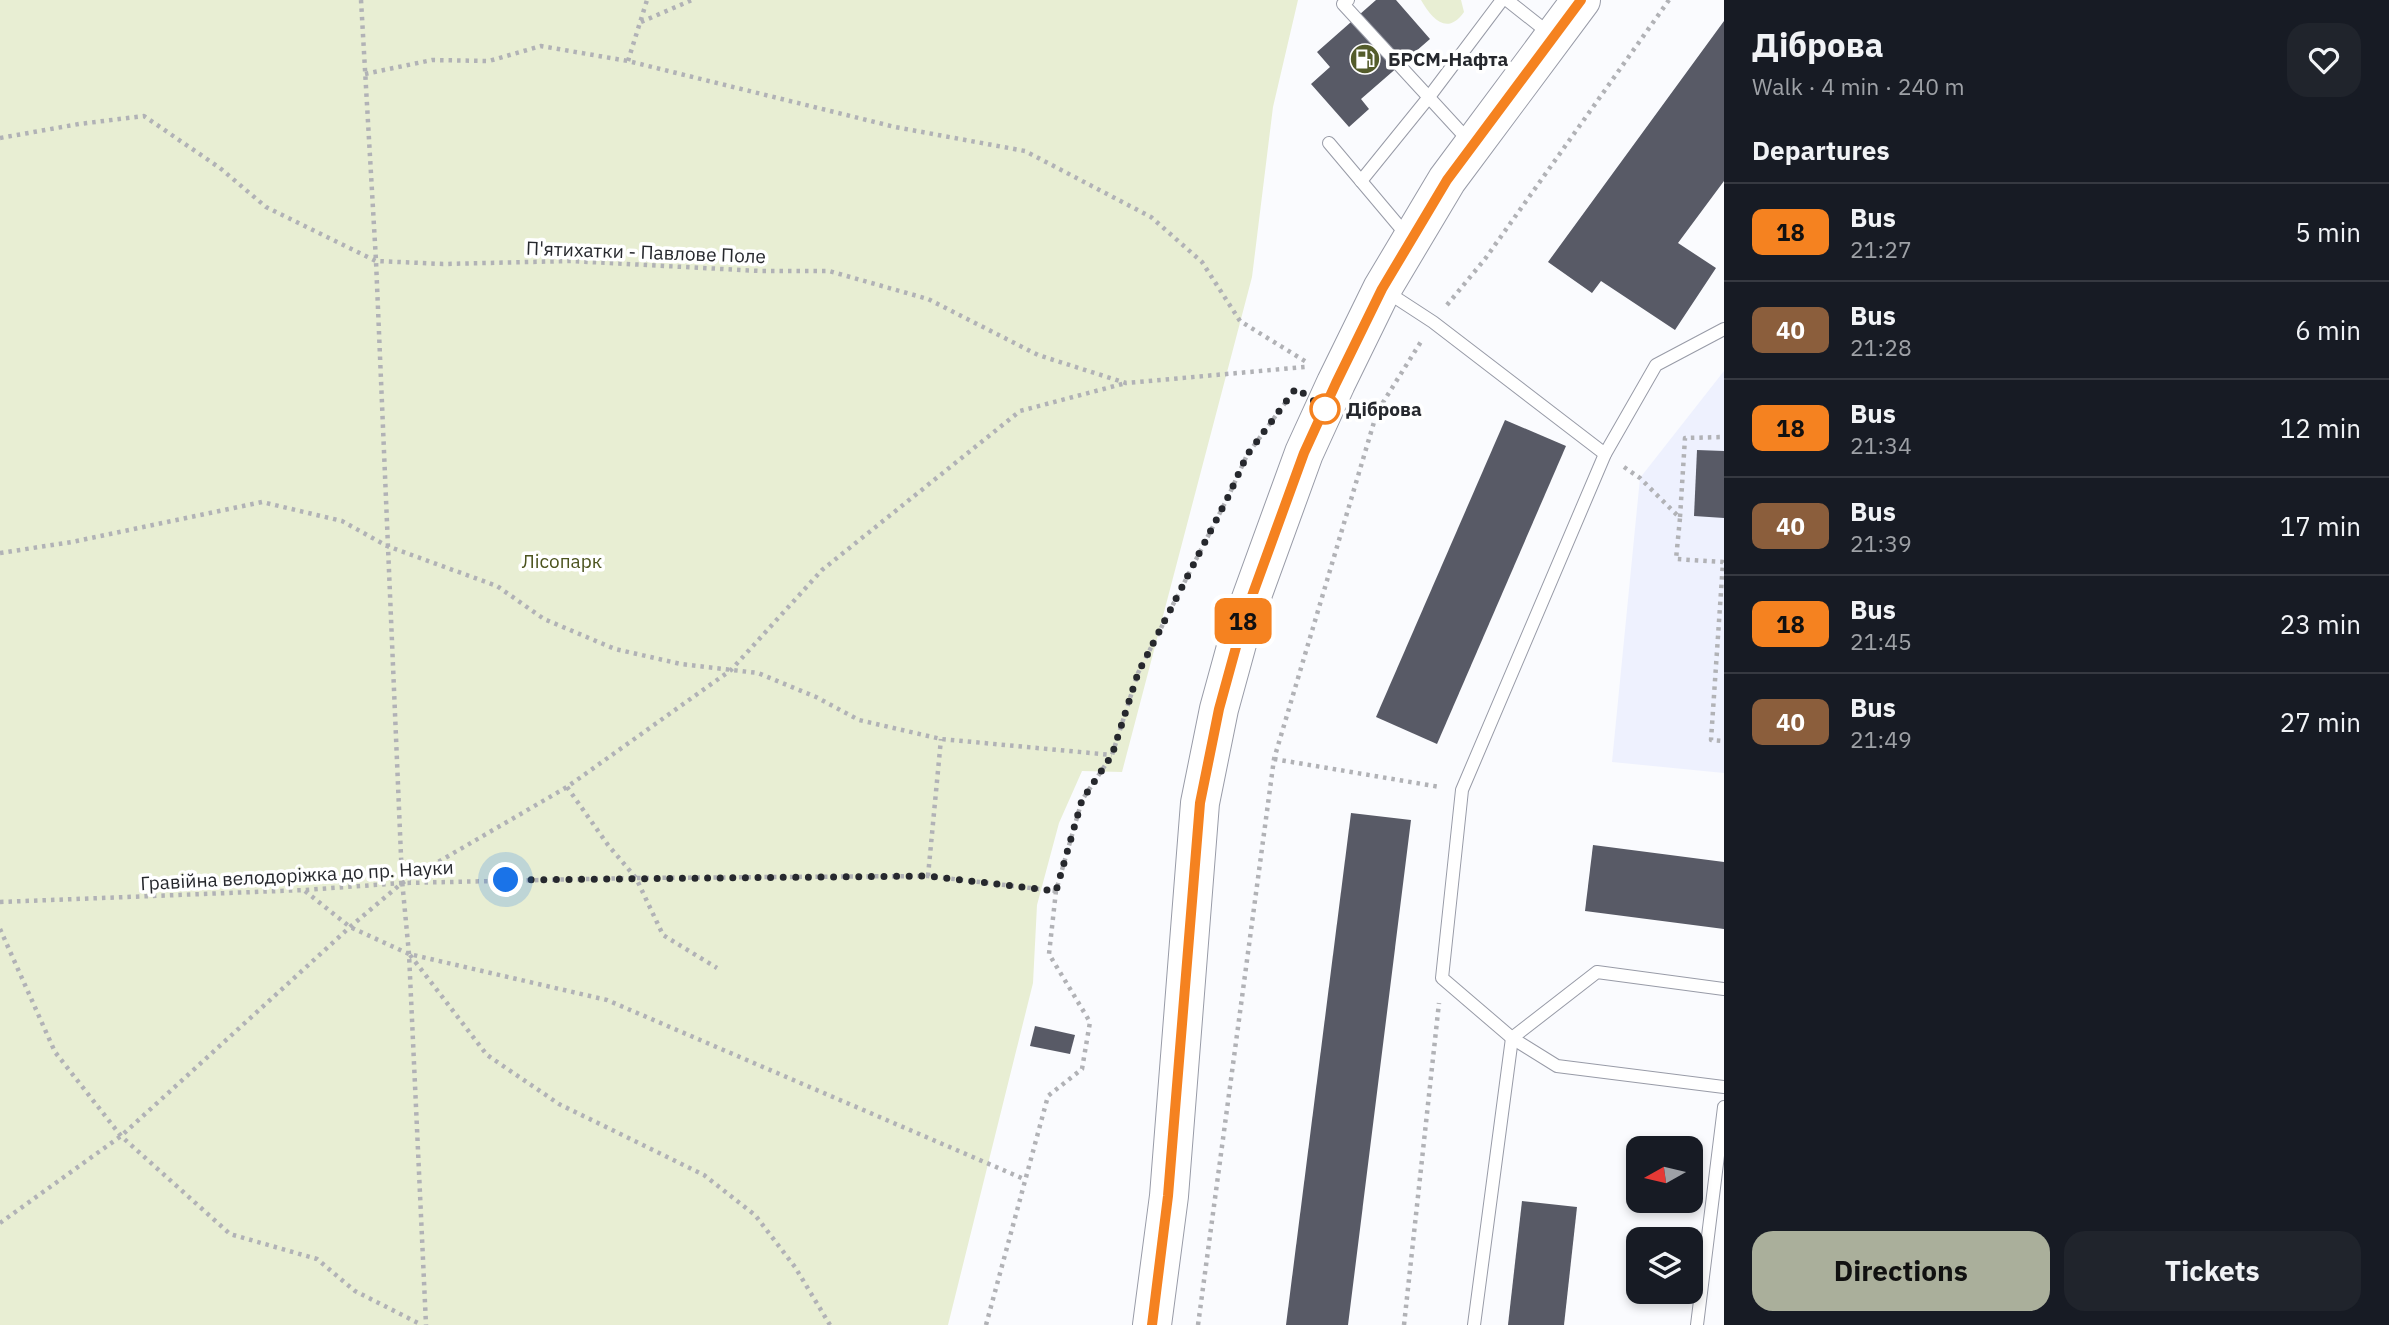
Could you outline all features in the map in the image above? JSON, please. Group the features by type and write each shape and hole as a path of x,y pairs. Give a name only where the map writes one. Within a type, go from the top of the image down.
{"main road":[{"path":"1152,1325 1168,1196 1200,803 1219,709 1244,618 1304,453 1382,289 1447,180 1581,0"}],"lane":[{"path":"1348,0 1343,4 1473,145"},
{"path":"1361,181 1505,0 1553,36"},
{"path":"1329,143 1412,241"},
{"path":"1382,289 1433,322 1605,454"},
{"path":"1724,329 1657,365 1605,454 1462,790 1442,978 1512,1038 1557,1066 1724,1087"},
{"path":"1474,1325 1512,1038 1597,972 1724,989"},
{"path":"1698,1325 1724,1107"}],"path":[{"path":"0,929 55,1052 121,1136 230,1234 317,1259 355,1291 424,1325 409,954 402,883 376,261 361,0"},
{"path":"628,61 647,0"},
{"path":"640,22 692,0"},
{"path":"1198,1325 1273,760 1377,412 1433,322 1485,258 1669,0"},
{"path":"365,74 432,60 489,61 541,46 628,61 895,127 1025,151 1151,217 1202,262 1240,321 1313,366 1305,377"},
{"name":"П'ятихатки - Павлове Поле","path":"0,138 144,116 220,168 266,206 376,261 443,264 571,261 760,271 829,271 928,299 1038,355 1126,383 1313,366"},
{"path":"0,1223 121,1136 402,883 567,787 731,670 822,569 1020,411 1126,383"},
{"path":"986,1325 1048,1096 1082,1069 1090,1022 1049,954 1056,891 1082,800 1112,755 1138,673 1247,455 1288,400"},
{"path":"1724,437 1685,438 1676,559 1723,562 1711,740 1724,741"},
{"path":"1605,454 1640,478 1679,518"},
{"path":"0,553 72,542 262,502 342,521 387,545 497,586 544,619 615,649 681,664 758,673 816,697 859,720 941,739 1112,755"},
{"path":"928,876 941,739"},
{"path":"1273,760 1462,790"},
{"path":"567,787 608,845 636,878 663,935 717,968"},
{"name":"Гравійна велодоріжка до пр. Науки","path":"0,902 304,890 402,883 636,878 928,876 1056,891"},
{"path":"304,890 350,928 409,954 607,1000 1024,1180"},
{"path":"409,954 487,1055 559,1104 704,1175 755,1216 795,1267 830,1325"},
{"path":"1404,1325 1442,978"}],"shaded area":[{"path":"1724,371 1724,773 1612,762 1640,478"}],"green space":[{"name":"Лісопарк","path":"0,0 1298,0 1273,107 1252,277 1122,772 1082,771 1059,823 1037,905 1033,983 948,1325 0,1325"},
{"path":"1421,0 1461,0 1464,12 1452,23 1446,24 1435,18"}],"building":[{"name":"БРСМ-Нафта","path":"1376,0 1396,0 1430,39 1361,99 1369,109 1349,127 1311,84 1330,67 1317,52"},
{"path":"1724,21 1724,181 1678,243 1716,268 1675,330 1601,281 1592,293 1548,262"},
{"path":"1505,420 1566,446 1437,744 1376,717"},
{"path":"1697,450 1724,451 1724,518 1694,516"},
{"path":"1351,813 1411,820 1348,1325 1286,1325"},
{"path":"1593,845 1724,862 1724,929 1585,911"},
{"path":"1035,1026 1075,1035 1070,1054 1030,1046"},
{"path":"1522,1201 1577,1207 1564,1325 1508,1325"}],"bus line":[{"name":"18","path":"1152,1325 1168,1196 1200,803 1219,709 1244,618 1304,453 1382,289 1447,180 1581,0"}],"place":[{"name":"БРСМ-Нафта","path":"1365,59"},
{"name":"Діброва","path":"1325,409"}],"route":[{"path":"506,880 928,876 1056,891 1082,800 1112,755 1138,673 1247,455 1296,388 1325,409"}]}
